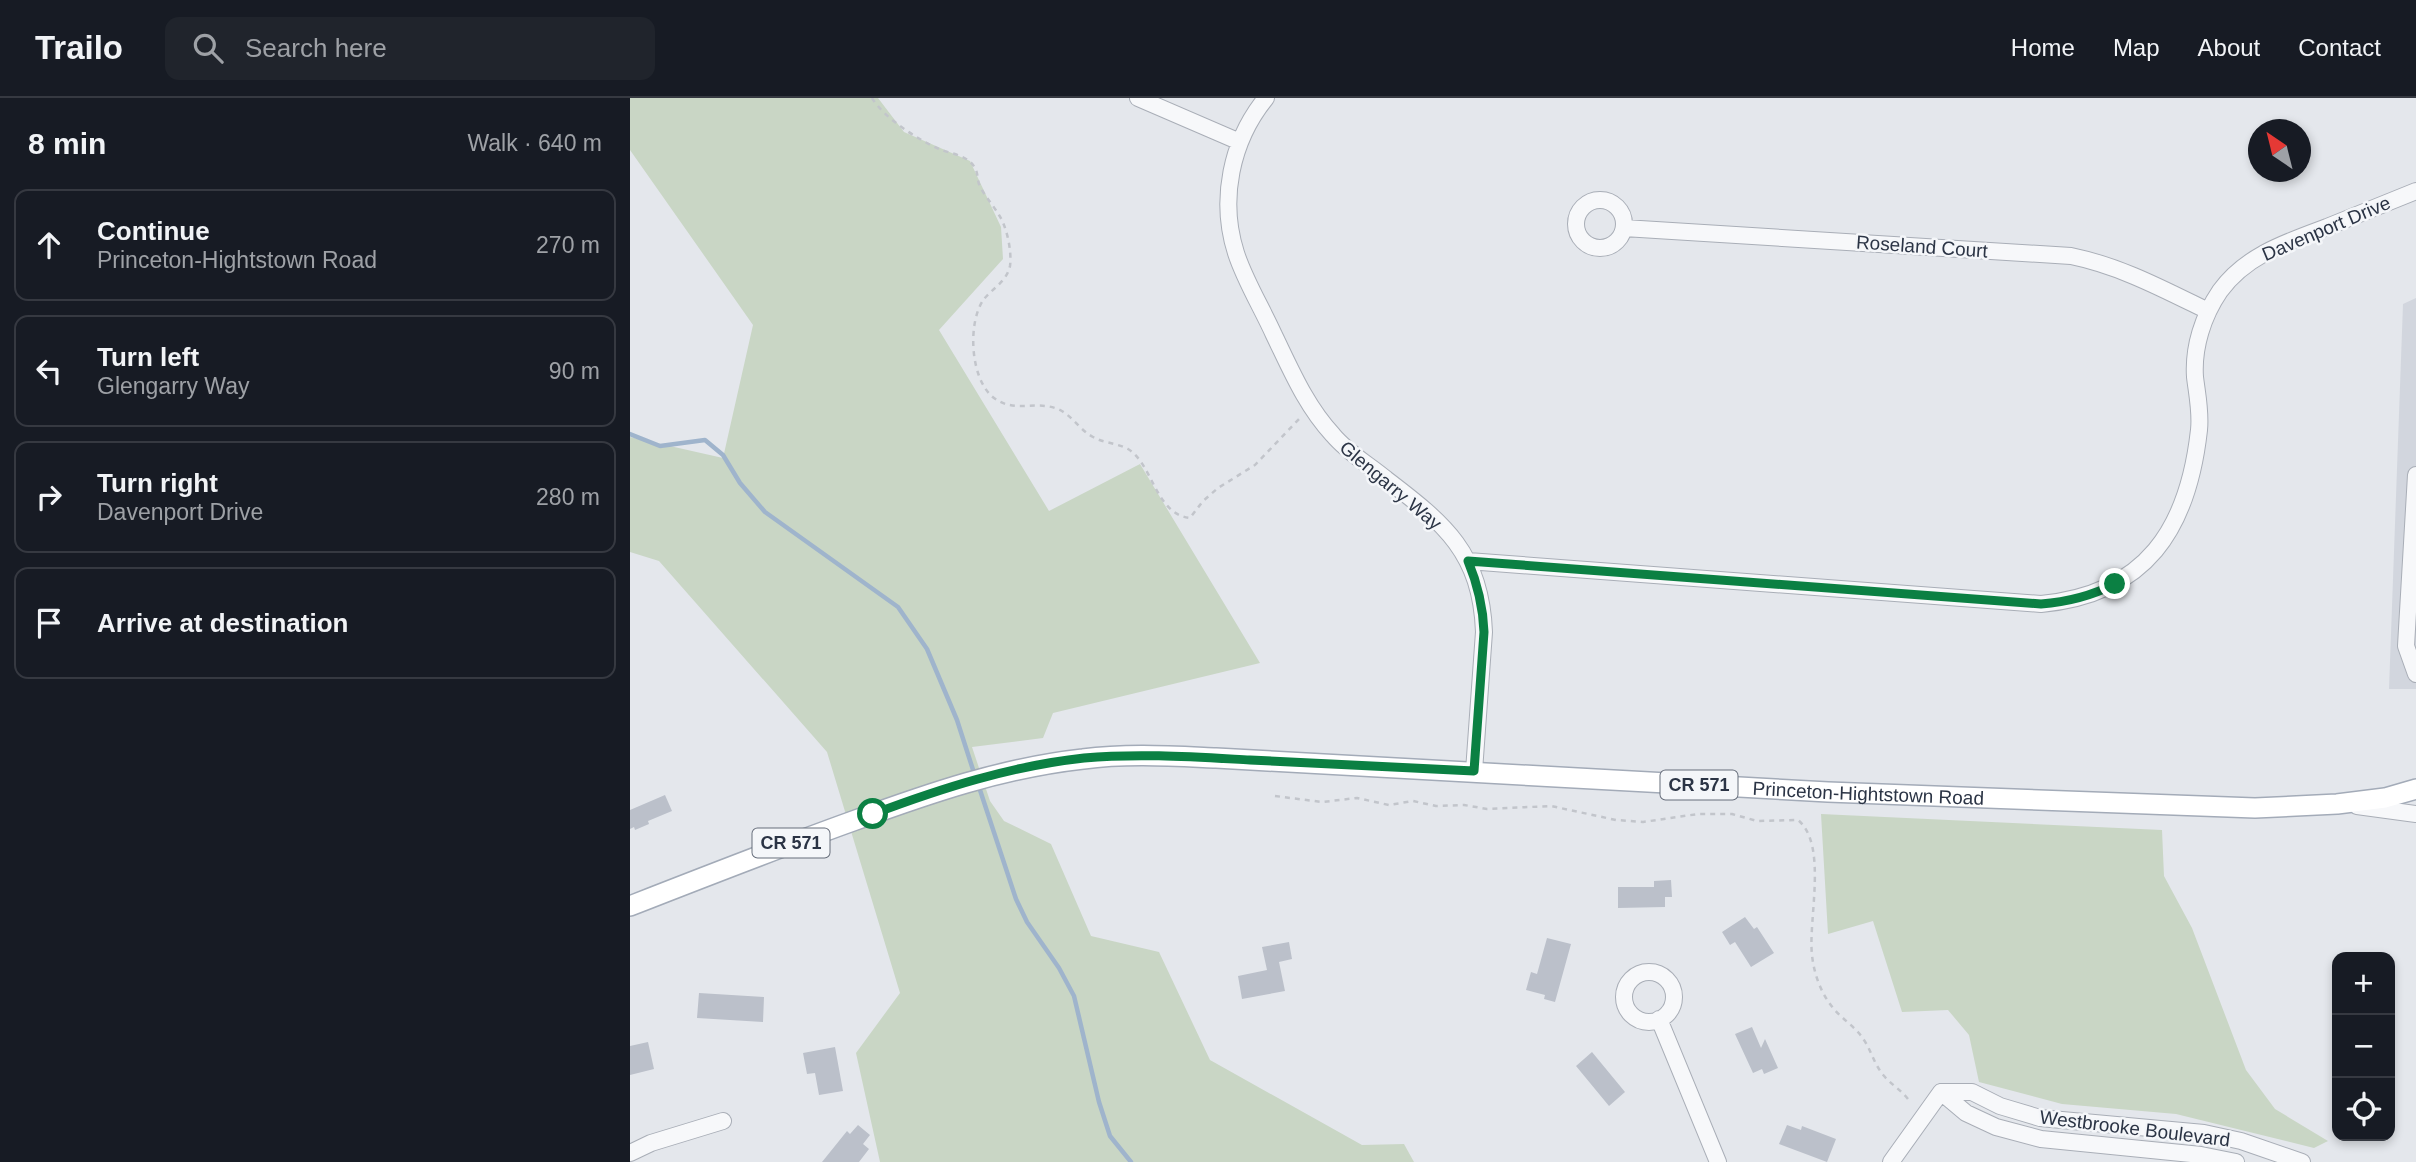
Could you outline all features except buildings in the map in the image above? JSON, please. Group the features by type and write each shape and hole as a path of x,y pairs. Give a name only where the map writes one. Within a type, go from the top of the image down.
{"main road":[{"name":"Princeton-Hightstown Road","path":"630,906 790,844 954,785 1016,769 1086,758 1133,756 1474,771 1828,792 2255,808 2337,804 2416,789"}],"street":[{"path":"1138,98 1240,142"},
{"name":"Glengarry Way","path":"1266,98 1256,110 1240,142 1232,166 1229,219 1237,257 1301,392 1316,415 1354,456 1441,524 1468,561 1478,586 1484,632 1474,771"},
{"name":"Davenport Drive","path":"1468,561 2041,604 2068,602 2094,594 2137,569 2160,545 2179,515 2187,492 2199,429 2196,351 2208,311 2233,276 2268,250 2416,191"},
{"name":"Roseland Court","path":"1624,228 2071,256 2098,261 2123,270 2208,311"},
{"path":"2416,475 2406,646 2416,674"},
{"path":"2337,804 2416,814"},
{"path":"1660,1019 1718,1162"},
{"path":"1891,1162 1941,1092"},
{"name":"Westbrooke Boulevard","path":"1941,1092 1966,1113 1996,1127 2041,1139 2201,1155 2236,1162"},
{"name":"Westbrooke Boulevard","path":"1941,1092 1972,1093 2000,1106 2040,1118 2204,1133 2241,1140 2302,1162"},
{"path":"630,1153 651,1143 723,1121"}],"path":[{"path":"872,98 888,117 939,149 965,158 973,164 978,183 1001,217 1010,267 1005,278 983,301 976,320 974,364 983,387 993,397 1015,406 1045,406 1065,412 1094,438 1127,448 1144,466 1152,483 1171,508 1190,518 1218,488 1255,465 1300,418"},
{"path":"1275,796 1322,802 1357,799 1389,805 1413,802 1487,809 1551,806 1616,820 1643,821 1698,814 1732,814 1757,821 1798,820 1805,826 1814,855 1811,954 1816,980 1833,1008 1864,1040 1873,1062 1908,1099"}],"shaded area":[{"path":"2416,298 2416,689 2389,689 2403,304"}],"green space":[{"path":"630,98 878,98 904,132 970,161 1001,227 1003,259 939,330 1049,511 1140,464 1260,663 1053,713 1043,738 972,747 990,801 1004,821 1051,844 1091,936 1159,952 1210,1060 1362,1145 1404,1144 1414,1162 880,1162 856,1053 900,993 827,752 659,561 630,552 630,437 723,458 753,325 630,150"},
{"path":"1821,814 2162,830 2164,876 2192,928 2246,1070 2275,1109 2328,1141 2314,1148 2176,1114 2062,1104 1979,1082 1969,1035 1948,1010 1902,1012 1873,921 1828,934"}],"waterway":[{"path":"630,434 660,446 705,440 723,455 740,483 765,512 898,607 927,649 957,720 975,776"},
{"path":"978,784 1016,899 1027,922 1059,968 1074,996 1099,1102 1110,1136 1131,1162"}],"route":[{"path":"873,814 983,777 1086,758 1165,756 1474,771 1484,632 1478,586 1468,561 2041,604 2068,602 2115,584"}]}
